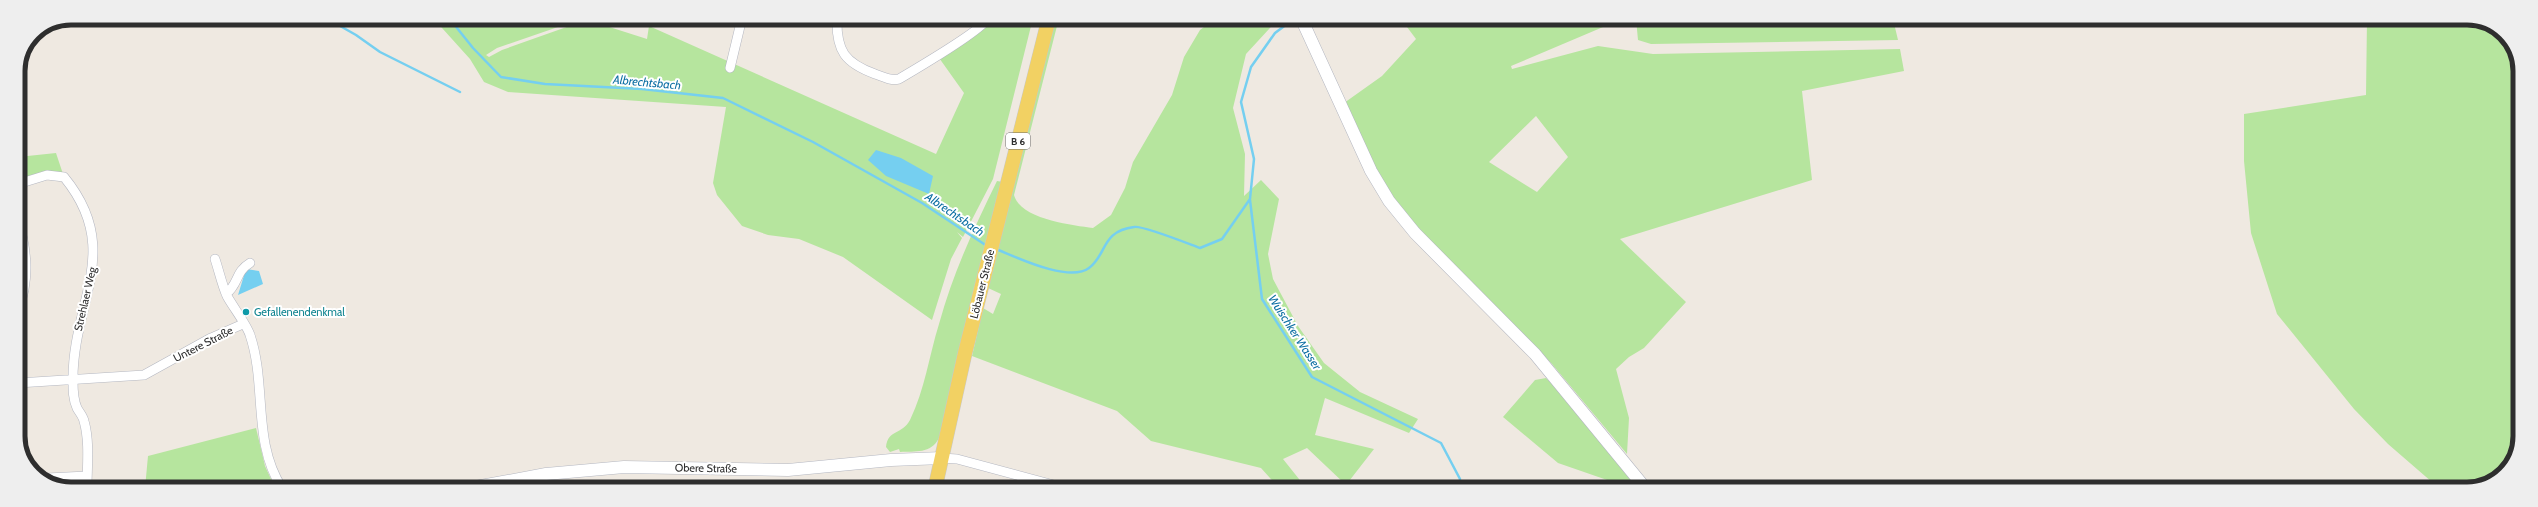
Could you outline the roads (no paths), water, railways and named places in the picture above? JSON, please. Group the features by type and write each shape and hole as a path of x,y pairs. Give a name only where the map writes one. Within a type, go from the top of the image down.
{"main road":[{"name":"Löbauer Straße","path":"936,482 989,255 1047,25"},
{"path":"1304,25 1371,171 1389,201 1415,233 1535,354 1640,482"},
{"name":"Obere Straße","path":"503,482 546,474 611,468 788,470 891,460 942,458"}],"street":[{"path":"730,68 740,25"},
{"path":"837,25 836,33 841,52 854,66 892,81 899,79 982,25"},
{"name":"Strehlaer Weg","path":"25,182 47,175 64,177 82,204 94,243 87,294 77,329 73,380 73,398 84,420 87,482"},
{"path":"25,243 27,276 25,284"},
{"path":"215,259 226,294 243,324"},
{"path":"226,294 233,289 240,269 250,263"},
{"name":"Untere Straße","path":"25,383 144,375 212,338 243,324 250,335 258,365 262,435 270,463 279,482"},
{"path":"942,458 957,459 1043,482"},
{"path":"52,478 87,476"}],"water":[{"path":"876,150 901,158 933,176 929,194 886,176 868,160"},
{"path":"246,269 259,271 263,284 238,295"}],"waterway":[{"path":"338,25 356,35 380,52 460,92"},
{"name":"Albrechtsbach","path":"455,25 473,48 501,77 545,84 642,89 723,98 813,142 922,203 987,246"},
{"name":"Albrechtsbach","path":"996,249 1056,271 1080,272 1089,268 1095,263 1110,238 1123,229 1139,227 1200,248 1222,239 1250,199 1254,159 1241,102 1251,67 1275,33 1286,25"},
{"name":"Wuischker Wasser","path":"1250,200 1262,299 1312,377 1441,443 1460,479 1460,482"}],"place":[{"name":"Gefallenendenkmal","path":"246,312"}]}
